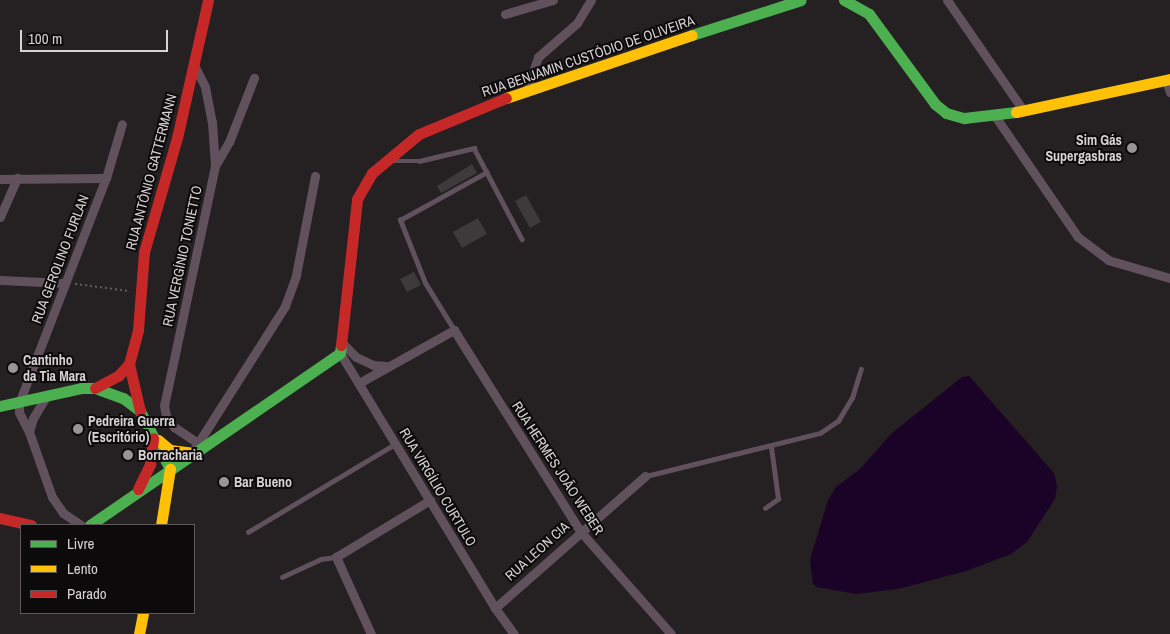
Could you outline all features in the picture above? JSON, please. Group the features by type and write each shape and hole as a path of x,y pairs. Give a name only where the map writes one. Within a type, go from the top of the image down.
{"main road":[{"name":"RUA ANTÔNIO GATTERMANN","path":"140,411 129,364 138,330 144,252 177,138 208,0"},
{"name":"RUA BENJAMIN CUSTÓDIO DE OLIVEIRA","path":"341,348 353,218 363,187 382,161 419,134 528,89 801,0"},
{"path":"844,0 868,14 918,85 940,108 964,118 993,117 1168,79"},
{"path":"91,524 170,469 195,447 341,348"},
{"path":"0,406 19,403 47,394 95,388 119,375 129,364"},
{"path":"95,388 123,398 140,411 170,469 161,524"},
{"path":"153,435 170,450 195,447"},
{"path":"136,494 150,464 153,435"},
{"path":"0,518 27,524"},
{"path":"138,634 143,614"}],"street":[{"path":"505,14 554,0"},
{"path":"528,89 538,57 577,23 591,0"},
{"path":"947,0 1023,110"},
{"name":"RUA VERGÍNIO TONIETTO","path":"193,63 205,87 211,113 215,166 164,404 166,416 174,427 195,447"},
{"path":"215,166 229,142 254,78"},
{"path":"1168,79 1170,92"},
{"path":"993,117 1078,237 1108,260 1170,278"},
{"name":"RUA GEROLINO FURLAN","path":"19,403 106,178 122,124"},
{"path":"195,447 284,306 296,275 315,176"},
{"path":"0,217 17,178"},
{"path":"0,179 106,178"},
{"path":"0,280 65,283"},
{"path":"359,383 454,330"},
{"name":"RUA HERMES JOÃO WEBER","path":"454,330 580,531 671,634"},
{"path":"341,348 373,365 387,366"},
{"name":"RUA VIRGÍLIO CURTULO","path":"341,348 359,383 495,608 514,634"},
{"path":"30,432 33,418 47,394"},
{"path":"19,403 22,419 30,432 52,497 63,513 80,524"},
{"name":"RUA LEON CIA","path":"495,608 644,476"},
{"path":"368,633 336,557 430,500"}],"lane":[{"path":"382,161 419,161 474,148 522,239"},
{"path":"454,330 425,283 400,220 487,172"},
{"path":"644,476 771,447 820,433 838,421 852,398 861,369"},
{"path":"248,532 396,443"},
{"path":"765,508 778,499 771,447"},
{"path":"282,578 321,559 336,557"}],"path":[{"path":"65,283 142,292"}],"shaded area":[{"path":"969,376 1054,473 1057,486 1055,499 1027,542 1011,554 966,571 898,589 856,594 817,587 813,584 810,560 828,500 836,487 860,469 891,434 962,377"}],"building":[{"path":"472,164 477,173 441,193 437,186"},
{"path":"526,195 541,222 530,228 515,201"},
{"path":"478,218 487,234 462,248 453,232"},
{"path":"414,272 421,285 407,292 400,279"}],"traffic: fast":[{"path":"692,35 801,0"},
{"path":"844,0 869,14 935,104 946,113 964,118 1016,112"},
{"path":"91,524 340,353 341,345"},
{"path":"0,406 81,388 95,388 123,398 140,411 170,469"}],"traffic: slow":[{"path":"506,98 692,35"},
{"path":"1016,112 1170,79"},
{"path":"158,440 170,450 194,453"},
{"path":"161,524 170,469"},
{"path":"139,634 143,614"}],"traffic: jam":[{"path":"140,411 129,364 138,330 144,252 177,138 208,0"},
{"path":"341,345 357,199 372,173 419,134 506,98"},
{"path":"95,388 119,375 129,364"},
{"path":"138,489 150,464 153,438"},
{"path":"0,518 27,524"}],"place":[{"name":"Sim Gás Supergasbras","path":"1132,148"},
{"name":"Cantinho da Tia Mara","path":"13,368"},
{"name":"Pedreira Guerra (Escritório)","path":"78,429"},
{"name":"Borracharia","path":"128,455"},
{"name":"Bar Bueno","path":"224,482"}]}
